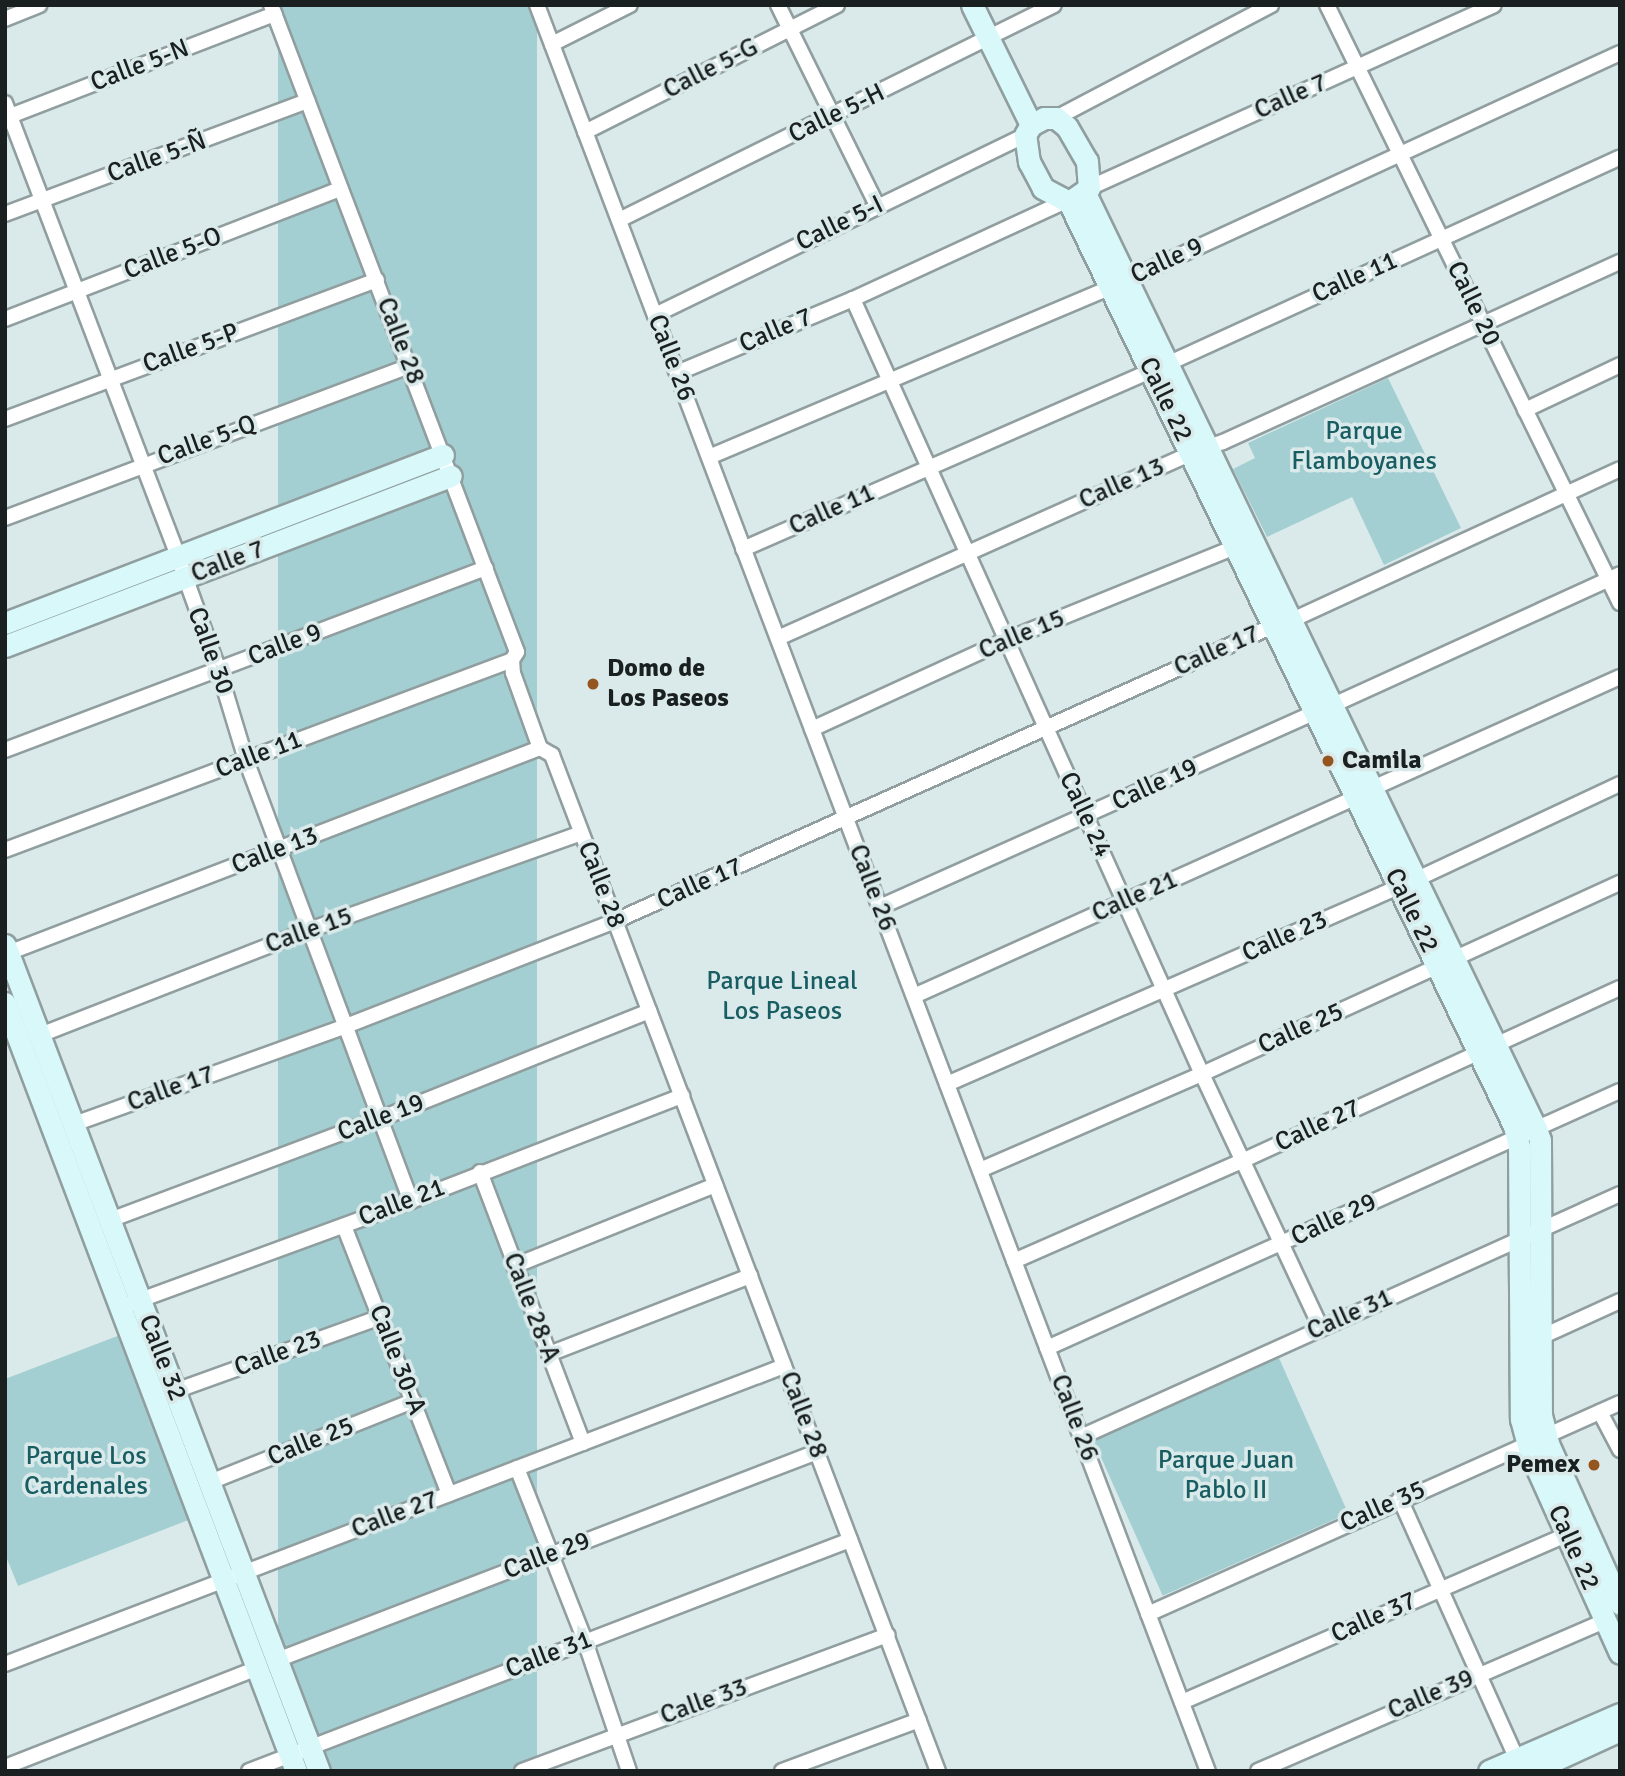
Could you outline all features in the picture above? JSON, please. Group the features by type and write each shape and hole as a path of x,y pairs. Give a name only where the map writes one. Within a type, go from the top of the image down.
{"street":[{"path":"5,19 39,5"},
{"name":"Calle 26","path":"537,5 1208,1771"},
{"path":"552,44 630,5"},
{"path":"778,5 877,205"},
{"name":"Calle 5-G","path":"585,132 837,5"},
{"path":"972,5 995,34 1039,124 1034,174 1043,188 1077,196 1090,173 1081,147 1039,124"},
{"path":"989,5 995,34"},
{"name":"Calle 5-H","path":"619,220 1054,5"},
{"name":"Calle 5-I","path":"655,315 1271,5"},
{"name":"Calle 20","path":"1327,5 1566,493 1614,576 1620,603"},
{"name":"Calle 7","path":"677,373 853,299 1494,5"},
{"name":"Calle 28","path":"273,10 517,652 512,660 513,673 540,748 552,755 938,1771"},
{"name":"Calle 5-N","path":"7,112 273,10"},
{"name":"Calle 9","path":"709,457 1119,283 1620,53"},
{"name":"Calle 5-Ñ","path":"5,214 308,101"},
{"name":"Calle 30","path":"7,112 178,557 219,671 246,760 411,1201"},
{"name":"Calle 11","path":"743,549 1159,367 1620,158"},
{"name":"Calle 5-O","path":"5,319 341,189"},
{"name":"Calle 22","path":"1077,196 1488,1047 1526,1133 1520,1239 1521,1419 1537,1439 1620,1604"},
{"name":"Calle 13","path":"778,638 1199,450 1223,442 1620,262"},
{"name":"Calle 5-P","path":"5,419 377,281"},
{"name":"Calle 24","path":"853,299 1045,729 1321,1328"},
{"path":"1525,410 1620,365"},
{"name":"Calle 5-Q","path":"5,518 409,366"},
{"name":"Calle 22","path":"1199,450 1235,547 1283,623"},
{"name":"Calle 7","path":"5,623 443,455"},
{"name":"Calle 17","path":"74,1124 346,1026 615,921 1283,623 1620,469"},
{"name":"Calle 7","path":"5,646 451,476"},
{"name":"Calle 15","path":"812,729 1006,640 1235,547"},
{"name":"Calle 9","path":"5,750 486,568"},
{"name":"Calle 19","path":"880,907 1614,576"},
{"name":"Calle 11","path":"5,850 512,660"},
{"name":"Calle 21","path":"914,996 1620,677"},
{"name":"Calle 13","path":"7,948 281,849 540,748"},
{"name":"Calle 23","path":"947,1084 1408,883 1620,784"},
{"name":"Calle 15","path":"40,1035 309,930 581,833"},
{"name":"Calle 25","path":"980,1170 1202,1074 1620,883"},
{"name":"Calle 32","path":"7,948 110,1220 130,1303 175,1391 210,1482 234,1576"},
{"name":"Calle 27","path":"1014,1261 1244,1160 1620,988"},
{"name":"Calle 32","path":"5,1003 130,1303 234,1576 267,1664 293,1763"},
{"name":"Calle 19","path":"110,1220 382,1118 649,1011"},
{"name":"Calle 29","path":"1047,1348 1620,1091"},
{"name":"Calle 21","path":"130,1303 411,1201 480,1172 682,1096"},
{"name":"Calle 22","path":"1526,1133 1540,1140 1541,1415 1537,1439 1566,1535 1620,1653"},
{"name":"Calle 28-A","path":"480,1172 583,1443"},
{"path":"514,1266 715,1185"},
{"name":"Calle 31","path":"1081,1437 1620,1194"},
{"name":"Calle 30-A","path":"344,1226 449,1494"},
{"path":"549,1354 750,1276"},
{"path":"1541,1337 1620,1301"},
{"name":"Calle 23","path":"175,1391 381,1317"},
{"name":"Calle 27","path":"5,1664 784,1366"},
{"name":"Calle 25","path":"210,1482 413,1401"},
{"name":"Calle 35","path":"1149,1614 1400,1499 1620,1403"},
{"path":"1600,1412 1620,1450"},
{"name":"Calle 29","path":"5,1767 817,1452"},
{"path":"517,1468 585,1641 629,1771"},
{"path":"1400,1499 1479,1675 1524,1765"},
{"name":"Calle 37","path":"1182,1702 1566,1535"},
{"name":"Calle 31","path":"248,1771 293,1763 310,1746 850,1540"},
{"name":"Calle 39","path":"1258,1771 1605,1621"},
{"name":"Calle 33","path":"522,1771 887,1635"},
{"name":"Calle 32","path":"267,1664 310,1746 319,1771"},
{"path":"1524,1765 1620,1714"},
{"path":"782,1771 919,1720"},
{"path":"1489,1771 1524,1765 1620,1730"}],"green space":[{"path":"278,5 537,5 537,1771 278,1771"},
{"name":"Parque Flamboyanes","path":"1388,378 1461,528 1384,565 1352,497 1267,537 1233,469 1255,458 1248,443"},
{"name":"Parque Los Cardenales","path":"120,1335 191,1519 18,1586 5,1554 5,1379"},
{"name":"Parque Juan Pablo II","path":"1279,1358 1348,1513 1163,1596 1094,1441"}],"place":[{"name":"Domo de Los Paseos","path":"593,684"},
{"name":"Camila","path":"1328,761"},
{"name":"Pemex","path":"1594,1465"}],"park label":[{"name":"Parque Lineal Los Paseos","path":"782,997"}]}
